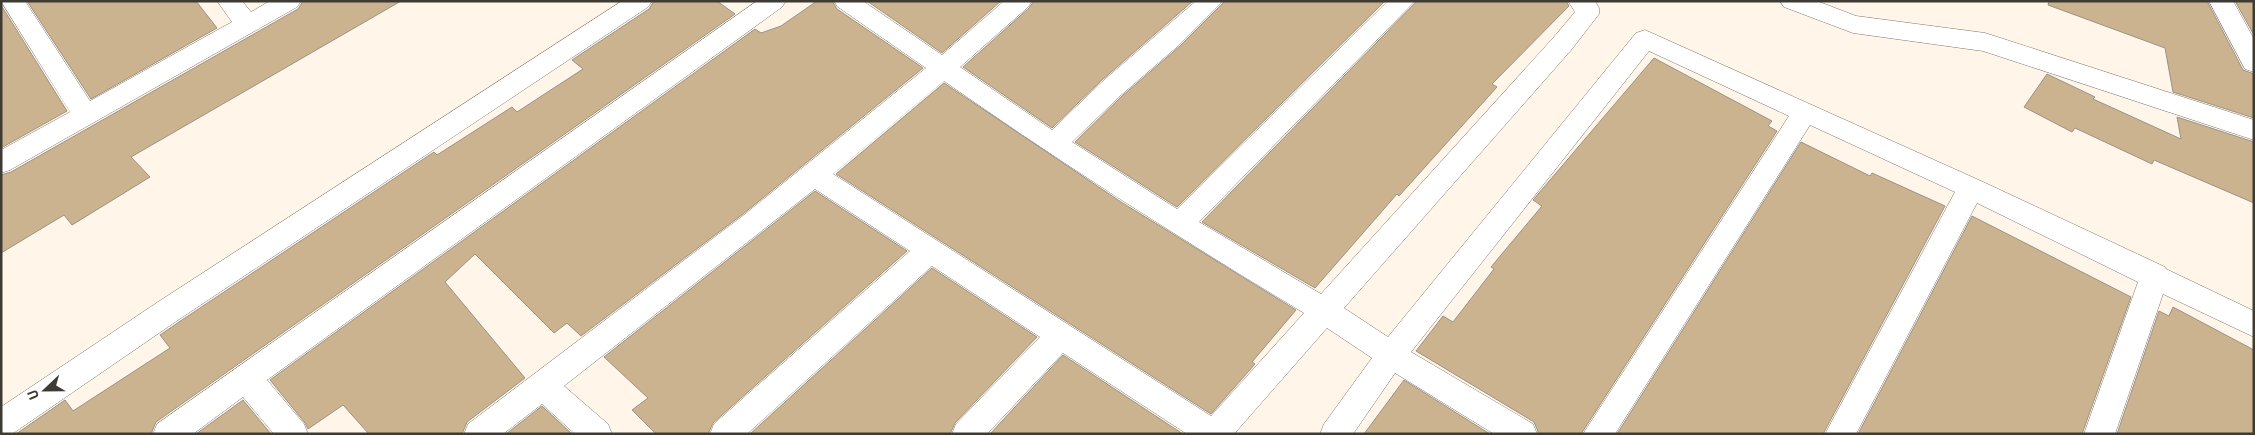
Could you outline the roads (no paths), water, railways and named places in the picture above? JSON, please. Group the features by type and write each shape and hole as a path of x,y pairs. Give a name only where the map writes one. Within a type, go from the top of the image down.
{"street":[{"path":"12,1 85,115"},
{"path":"229,1 246,24"},
{"path":"1,163 289,1"},
{"path":"1,424 168,311 640,1"},
{"path":"168,434 774,1"},
{"path":"846,1 1054,144 1179,224 1323,310 1391,355 1522,434"},
{"path":"479,434 813,174 945,68 1020,1"},
{"path":"1054,144 1112,88 1211,1"},
{"path":"1179,224 1403,1"},
{"path":"813,174 1060,336 1214,434 1563,43 1587,14 1587,8 1580,1"},
{"path":"1792,1 1853,24 1985,42 2254,130"},
{"path":"2221,1 2254,63"},
{"path":"1334,434 1391,355 1645,39 1971,188 2155,275 2254,325"},
{"path":"1598,434 1806,112"},
{"path":"1840,434 1971,188"},
{"path":"725,434 929,251"},
{"path":"2099,434 2155,275"},
{"path":"967,434 1060,336"},
{"path":"246,378 293,434"},
{"path":"542,385 598,434"}]}
